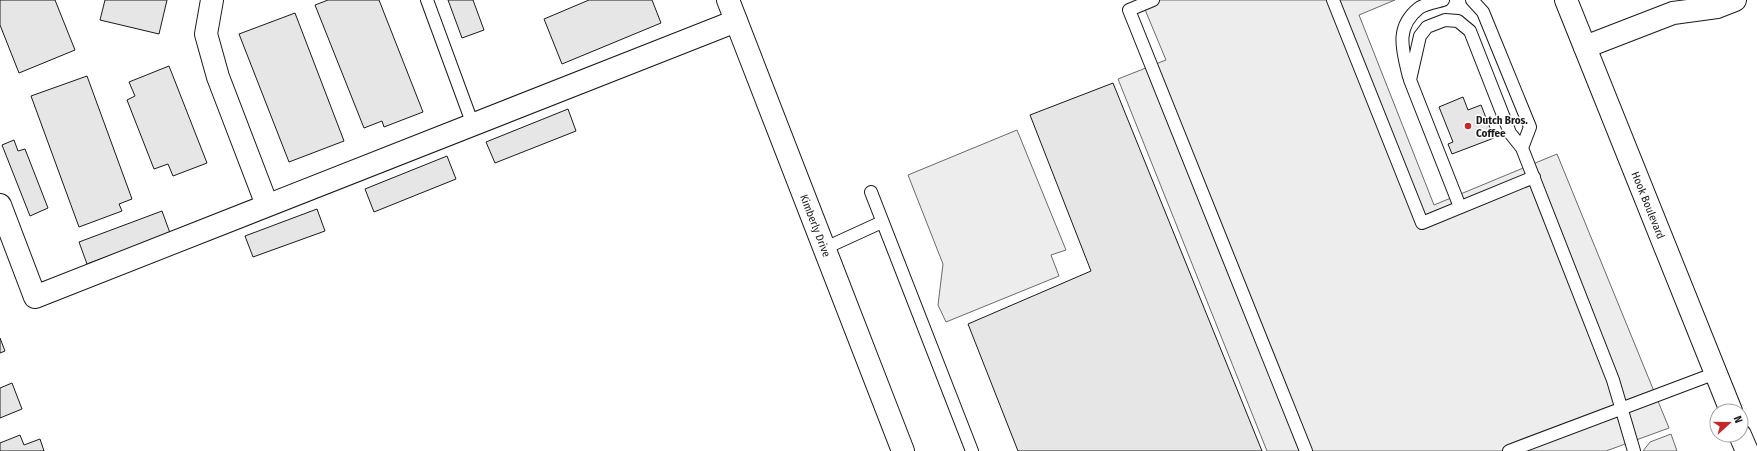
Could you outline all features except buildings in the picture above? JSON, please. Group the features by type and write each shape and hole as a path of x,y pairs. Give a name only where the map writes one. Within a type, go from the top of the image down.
{"street":[{"path":"212,0 206,34 216,70 267,206"},
{"name":"Kimberly Drive","path":"728,0 823,249 903,451"},
{"name":"Hook Boulevard","path":"1566,0 1728,403"},
{"path":"1584,47 1673,14 1717,7 1735,0"},
{"path":"0,205 35,297 736,21"}],"lane":[{"path":"427,0 473,125"},
{"path":"1153,0 1127,5 1306,451"},
{"path":"1333,0 1422,222 1534,177"},
{"path":"1442,0 1420,7 1404,24 1402,47 1410,80 1460,207"},
{"path":"1472,0 1483,12 1530,127 1522,148"},
{"path":"1410,80 1420,36 1427,27 1445,20 1458,21 1470,31 1510,133 1522,148 1534,177 1613,380 1620,408 1634,451"},
{"path":"871,192 972,451"},
{"path":"823,249 882,222"},
{"path":"1509,451 1716,373"}],"shaded area":[{"path":"1141,0 1395,0 1359,15 1434,205 1557,154 1669,428 1606,451 1267,451 1118,79 1166,60"},
{"path":"1017,130 1066,250 1051,255 1059,276 946,322 938,305 943,264 908,175"},
{"path":"1671,434 1677,451 1643,451 1650,442"}],"place":[{"name":"Dutch Bros. Coffee","path":"1468,126"}]}
